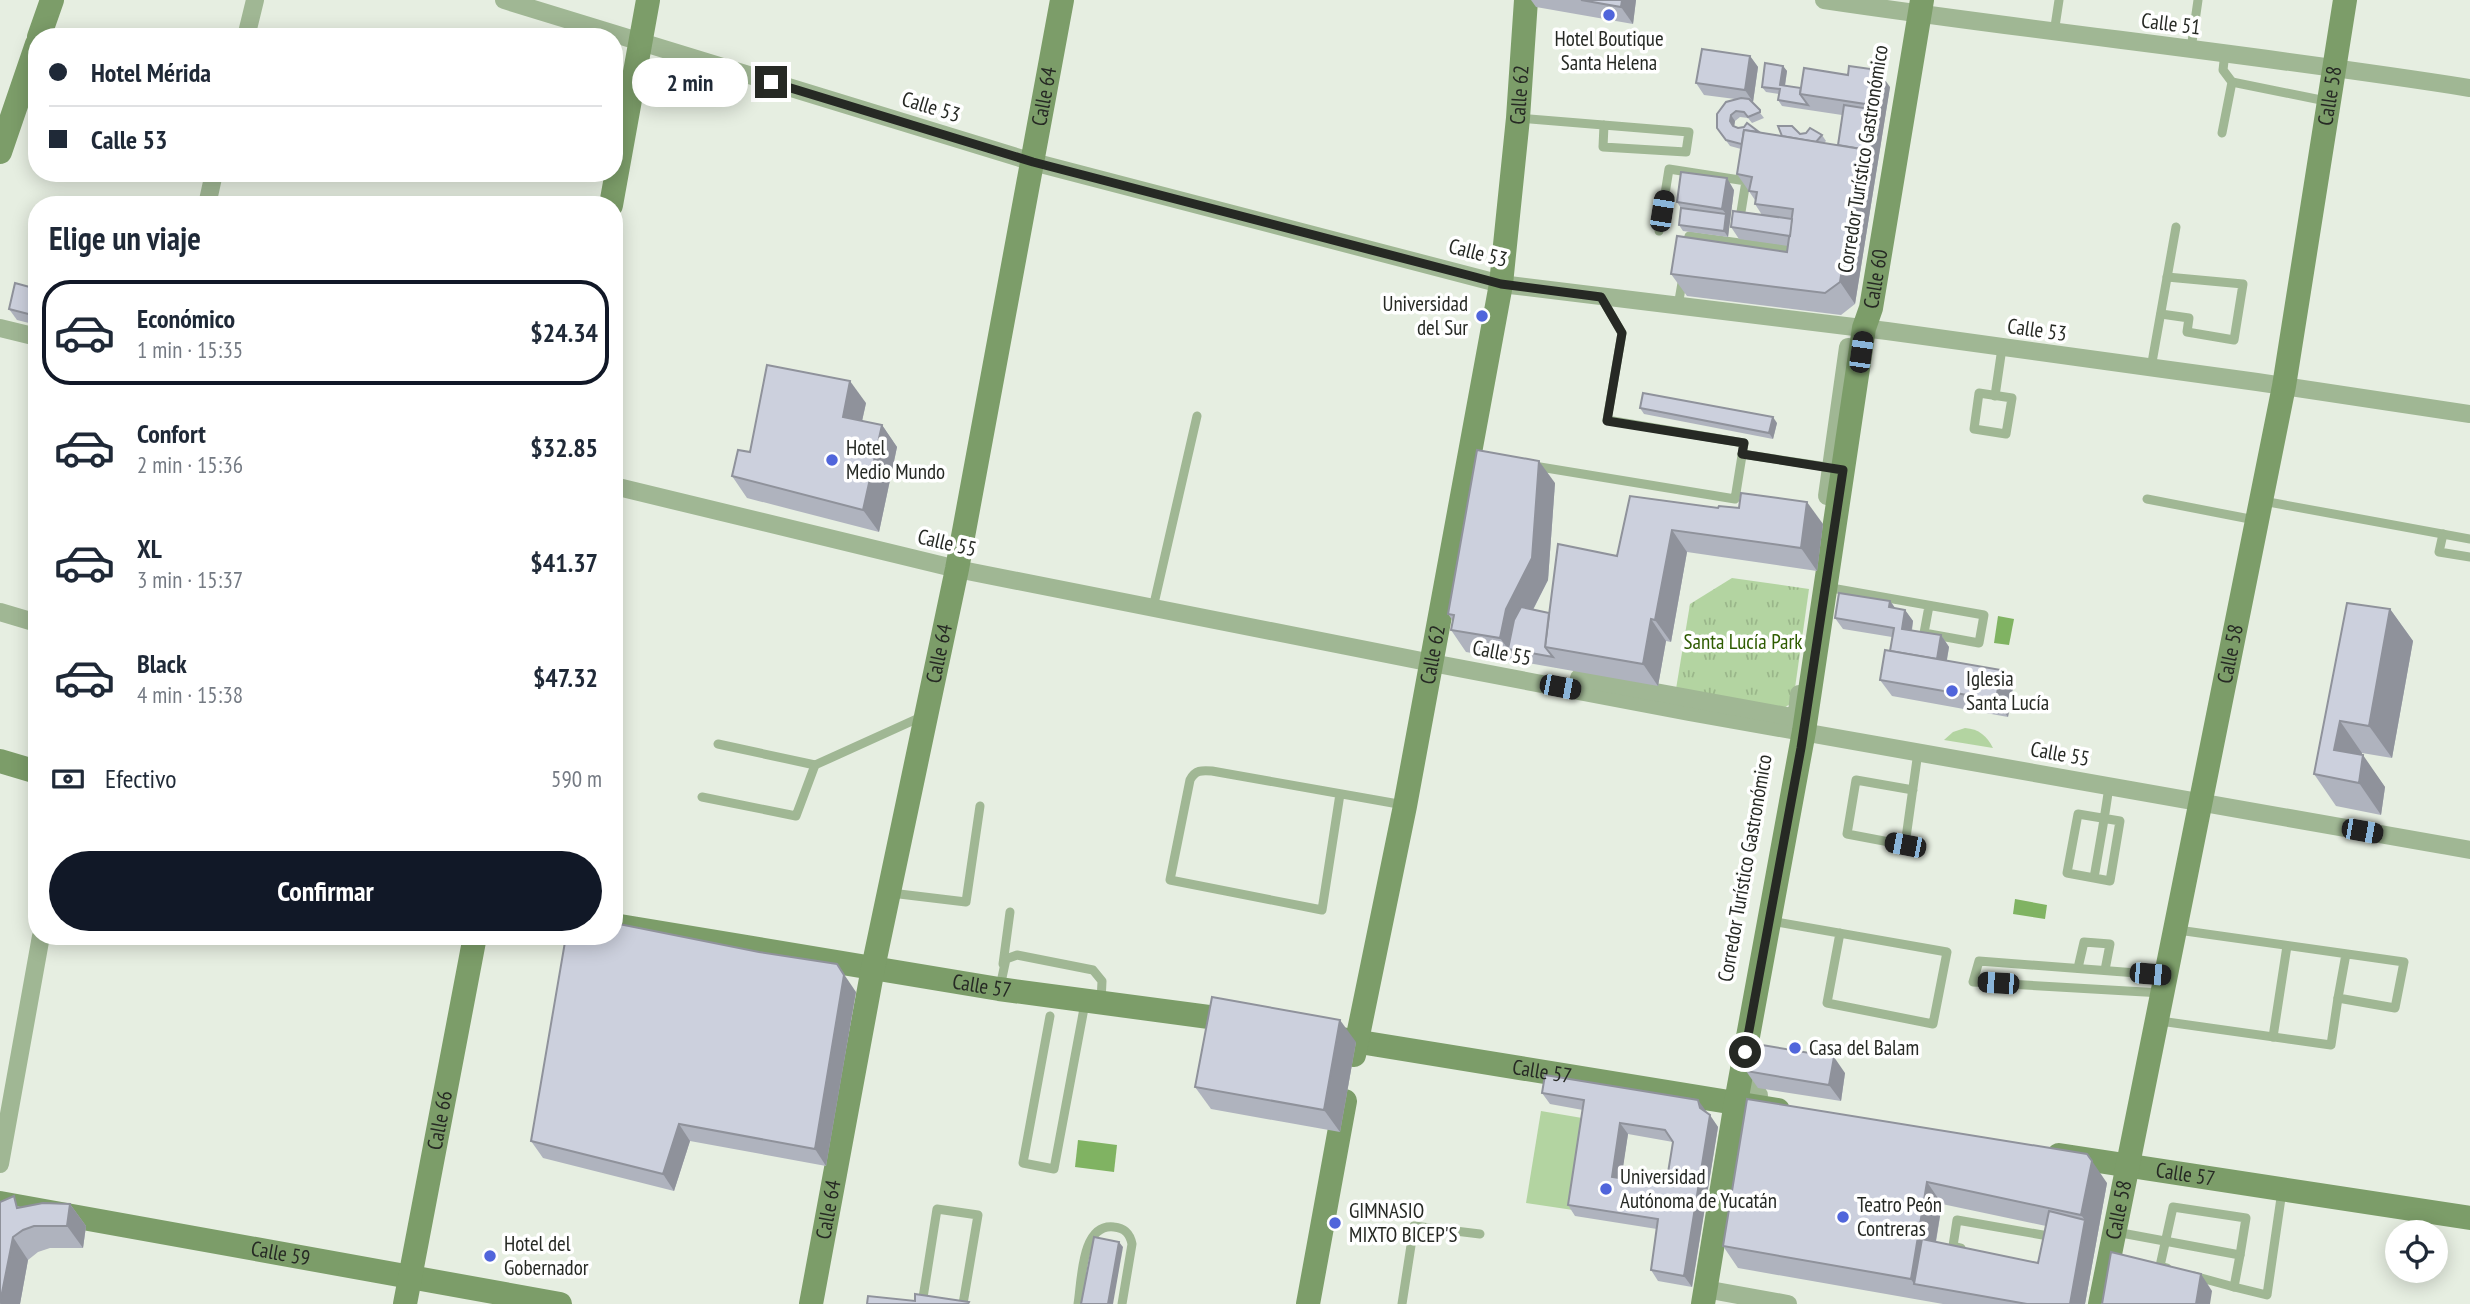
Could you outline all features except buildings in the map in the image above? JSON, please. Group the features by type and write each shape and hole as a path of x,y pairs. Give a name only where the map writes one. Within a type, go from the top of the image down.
{"main road":[{"path":"42,28 52,0"},
{"path":"623,140 648,0"},
{"name":"Calle 64","path":"811,1304 873,968 957,569 1062,0"},
{"name":"Calle 62","path":"1308,1304 1356,1042 1405,806 1501,284 1518,118 1526,0"},
{"name":"Calle 58","path":"2100,1304 2109,1242 2158,1021 2284,386 2345,0"},
{"name":"Calle 60","path":"1706,1298 1738,1104 1810,733 1837,469 1870,324 1877,240 1916,11"},
{"path":"0,152 28,70"},
{"path":"0,761 28,769"},
{"name":"Calle 57","path":"623,926 873,968 1001,977 1093,1003 1266,1026"},
{"name":"Calle 66","path":"405,1304 473,945"},
{"name":"Calle 57","path":"1304,1032 1797,1113"},
{"name":"Calle 57","path":"2038,1152 2470,1218"},
{"name":"Calle 59","path":"0,1203 560,1304"}],"street":[{"path":"248,28 255,0"},
{"name":"Calle 53","path":"504,0 595,28"},
{"name":"Calle 51","path":"1825,0 2054,33 2334,66 2470,88"},
{"name":"Corredor Turístico Gastronómico","path":"1810,733 1837,589 1870,324 1916,11"},
{"name":"Calle 53","path":"623,36 1033,162 1501,284 1678,306 1870,324 2003,348 2470,414"},
{"path":"0,328 28,335"},
{"path":"1456,657 1791,717 1797,712 1837,469 1848,347"},
{"name":"Calle 55","path":"623,488 957,569 1432,663 2470,850"},
{"path":"0,612 28,620"},
{"name":"Corredor Turístico Gastronómico","path":"1456,675 1788,737 1791,744 1728,1085 1738,1104"},
{"path":"0,1164 39,945"},
{"path":"1706,1298 1788,1304"}],"lane":[{"path":"2054,33 2059,0"},
{"path":"2191,49 2198,0"},
{"path":"2225,53 2223,70 2232,82 2328,102"},
{"path":"2222,133 2232,82"},
{"path":"1518,118 1604,125 1689,132 1686,152 1603,147 1604,125"},
{"path":"1659,231 1669,169 1746,181 1740,218 1754,220"},
{"path":"2151,368 2176,227"},
{"path":"1678,306 1689,236 1791,250 1789,269"},
{"path":"1687,254 1699,256"},
{"path":"2161,314 2189,318 2187,332 2234,340 2243,284 2167,277"},
{"path":"1527,465 1735,499 1744,443 1607,421 1622,333 1601,297"},
{"path":"1996,396 2003,348"},
{"path":"1979,393 1996,396 2012,398 2006,434 1974,429 1979,393"},
{"path":"1153,608 1197,416"},
{"path":"1742,454 1837,469"},
{"path":"2147,499 2470,539"},
{"path":"2443,534 2439,552 2470,557"},
{"path":"1837,589 1984,615 1979,643 1924,633 1929,606"},
{"path":"718,744 815,765 926,715"},
{"path":"1913,790 1856,780 1847,834 1905,845 1913,790 1918,752"},
{"path":"702,797 796,816 815,765"},
{"path":"1340,794 1322,910 1170,880 1190,780 1201,770 1340,794 1405,806"},
{"path":"2094,878 2109,785"},
{"path":"889,893 966,902 980,806"},
{"path":"2078,814 2120,821 2109,881 2094,878 2067,873 2078,814"},
{"path":"1001,977 1010,912"},
{"path":"1774,921 1947,952 1933,1024 1827,1003 1840,933"},
{"path":"2176,930 2404,962 2395,1008 2338,998"},
{"path":"2078,968 2084,942 2110,944 2105,970"},
{"path":"2273,1037 2287,946"},
{"path":"2158,1021 2331,1045 2346,954"},
{"path":"1001,977 1006,959 1017,955 1087,967 1098,974 1102,981 1093,1003 1054,1169 1023,1163 1050,1016"},
{"path":"1979,961 2105,970 2165,984 1973,982 1979,961"},
{"path":"2185,1273 2267,1295 2282,1191"},
{"path":"2172,1270 2160,1266 2173,1207 2246,1218 2234,1287"},
{"path":"922,1304 937,1209 978,1215 963,1304"},
{"path":"1966,1249 1953,1246 1958,1220 2064,1239"},
{"path":"1078,1304 1088,1241 1097,1230 1108,1226 1121,1227 1130,1235 1132,1244 1122,1304"},
{"path":"1402,1304 1414,1226 1480,1234"},
{"path":"2049,1250 2052,1237"},
{"path":"2109,1242 2165,1242 2240,1255"}],"green space":[{"name":"Santa Lucía Park","path":"1732,578 1809,589 1793,702 1784,708 1676,689 1690,604"},
{"path":"1965,728 1982,734 1993,748 1944,740 1953,732"},
{"path":"1541,1111 1588,1119 1573,1210 1526,1203"}],"shaded area":[{"path":"1998,616 2014,619 2009,645 1994,643"},
{"path":"2015,899 2047,905 2045,919 2013,914"},
{"path":"1078,1140 1117,1145 1114,1172 1075,1167"}],"place":[{"name":"Hotel Boutique Santa Helena","path":"1609,15"},
{"name":"Universidad del Sur","path":"1482,316"},
{"name":"Hotel Medio Mundo","path":"832,460"},
{"name":"Iglesia Santa Lucía","path":"1952,691"},
{"name":"Casa del Balam","path":"1795,1048"},
{"name":"Universidad Autónoma de Yucatán","path":"1606,1189"},
{"name":"Teatro Peón Contreras","path":"1843,1217"},
{"name":"GIMNASIO MIXTO BICEP'S","path":"1335,1223"},
{"name":"Hotel del Gobernador","path":"490,1256"}],"route":[{"path":"771,82 1033,162 1501,284 1601,297 1622,333 1607,421 1744,443 1742,454 1843,470 1801,748 1745,1052"}]}
